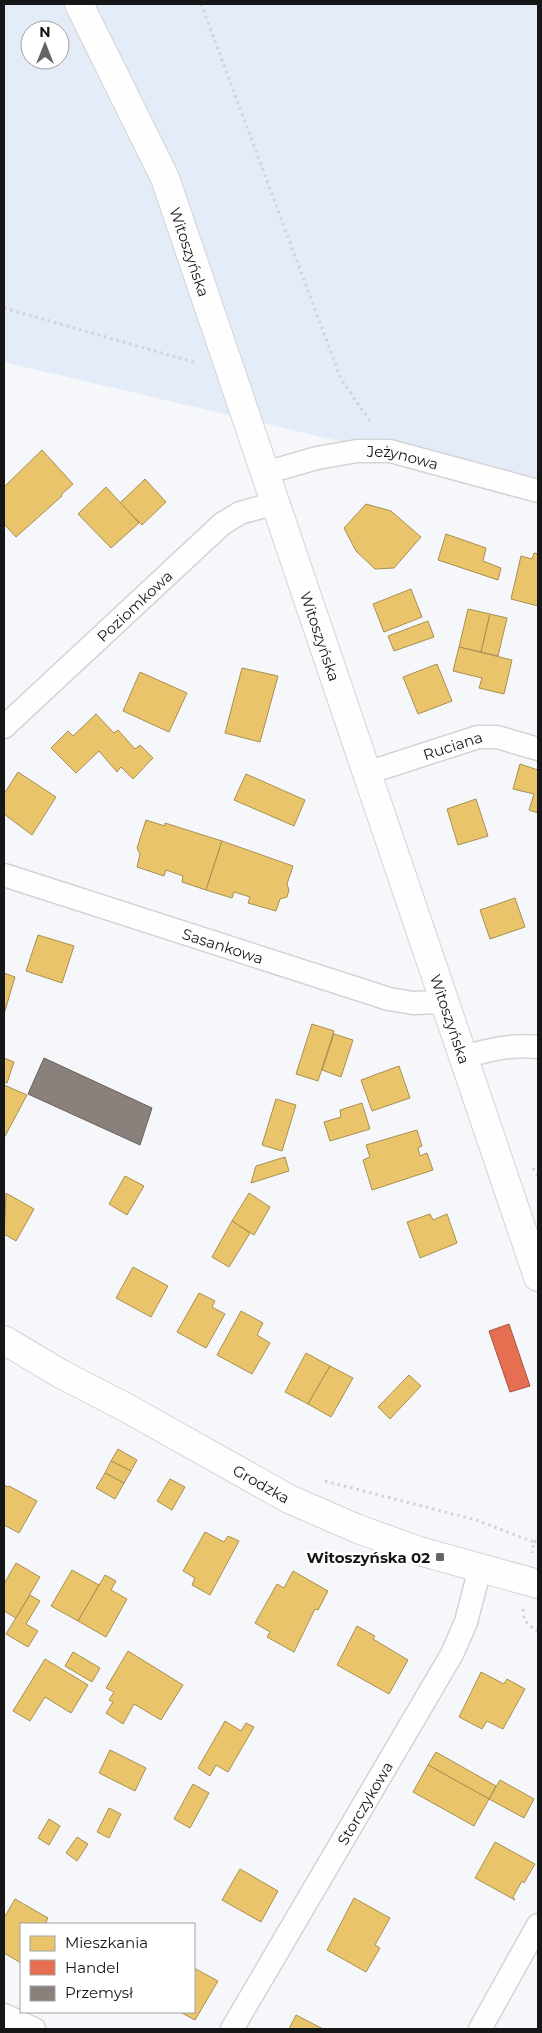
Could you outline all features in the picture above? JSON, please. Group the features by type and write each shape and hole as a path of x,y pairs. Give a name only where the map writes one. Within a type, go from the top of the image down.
{"street":[{"name":"Witoszyńska","path":"79,4 165,178 538,1277"},
{"name":"Jeżynowa","path":"265,473 317,458 357,451 390,451 538,491"},
{"name":"Poziomkowa","path":"4,727 222,524 240,513 275,503"},
{"name":"Ruciana","path":"367,773 478,737 497,737 538,749"},
{"name":"Sasankowa","path":"4,875 388,999 413,1003 444,1002"},
{"path":"463,1057 497,1047 518,1044 538,1047"},
{"name":"Grodzka","path":"4,1340 61,1374 289,1500 358,1529 419,1551 533,1583"},
{"name":"Storczykowa","path":"232,2029 452,1654 466,1622 480,1568"},
{"path":"480,2029 538,1925"},
{"path":"4,2015 34,2029"}],"path":[{"path":"201,4 341,379 390,451"},
{"path":"4,308 231,372"},
{"path":"318,1480 476,1520 534,1542 538,1540"},
{"path":"534,1542 533,1583 522,1611 524,1619 538,1631"}],"shaded area":[{"path":"4,4 538,4 538,488 4,362"}],"building: Mieszkania":[{"path":"42,450 73,484 16,537 4,524 4,487"},
{"path":"145,479 166,502 142,525 120,503"},
{"path":"106,487 139,523 111,548 78,514"},
{"path":"366,504 391,511 421,537 394,568 375,569 356,551 344,528"},
{"path":"446,534 486,548 483,561 501,568 498,580 438,560"},
{"path":"534,553 538,554 538,606 511,599 521,556 532,559"},
{"path":"411,589 422,617 384,632 373,604"},
{"path":"468,609 490,614 481,652 459,647"},
{"path":"490,614 507,618 498,656 481,652"},
{"path":"428,621 434,637 394,651 388,636"},
{"path":"459,647 512,660 504,694 479,688 482,678 453,671"},
{"path":"437,664 452,701 418,714 403,677"},
{"path":"242,668 278,676 260,742 225,733"},
{"path":"140,672 187,693 169,732 123,711"},
{"path":"96,714 114,733 118,730 135,749 140,745 153,758 133,779 121,767 117,772 99,751 76,773 51,748 68,731 73,736"},
{"path":"520,764 538,770 538,813 529,810 534,794 513,789"},
{"path":"18,772 56,797 32,835 4,814 4,794"},
{"path":"246,774 305,800 294,826 234,800"},
{"path":"476,799 488,836 458,845 447,809"},
{"path":"146,820 165,826 165,823 222,841 206,890 182,882 183,876 166,870 164,876 137,867 140,854 137,848"},
{"path":"222,841 293,866 287,884 289,890 287,897 280,899 276,911 248,903 250,897 234,892 232,898 206,890"},
{"path":"515,898 525,927 490,939 480,910"},
{"path":"38,935 74,946 62,983 26,971"},
{"path":"4,973 15,977 4,1014"},
{"path":"312,1024 334,1031 318,1081 296,1074"},
{"path":"334,1034 353,1040 341,1077 322,1070"},
{"path":"4,1058 14,1062 7,1083 4,1082"},
{"path":"399,1066 410,1098 372,1111 361,1080"},
{"path":"4,1085 27,1095 4,1138"},
{"path":"276,1099 296,1105 282,1151 262,1145"},
{"path":"362,1103 370,1129 330,1141 324,1122 341,1117 340,1110"},
{"path":"417,1130 422,1146 418,1148 420,1156 427,1153 433,1170 372,1190 363,1160 370,1157 366,1145"},
{"path":"285,1157 289,1171 251,1183 256,1166"},
{"path":"125,1176 144,1186 127,1215 109,1204"},
{"path":"6,1193 34,1209 16,1241 4,1234"},
{"path":"249,1193 270,1207 254,1235 232,1221"},
{"path":"430,1214 433,1220 447,1214 457,1243 420,1258 407,1222"},
{"path":"232,1221 250,1233 229,1267 212,1257"},
{"path":"133,1267 168,1286 151,1317 116,1298"},
{"path":"199,1293 215,1301 212,1307 225,1314 206,1348 177,1332"},
{"path":"241,1311 263,1323 257,1335 270,1343 252,1374 217,1355"},
{"path":"306,1353 330,1366 308,1404 285,1392"},
{"path":"330,1366 353,1378 331,1417 308,1404"},
{"path":"409,1375 421,1386 390,1419 378,1407"},
{"path":"118,1449 137,1460 131,1471 111,1461"},
{"path":"111,1461 131,1471 124,1483 105,1473"},
{"path":"105,1473 124,1483 115,1499 96,1488"},
{"path":"170,1479 185,1487 172,1510 157,1501"},
{"path":"4,1485 37,1501 19,1533 4,1525"},
{"path":"205,1532 224,1542 228,1536 239,1541 210,1595 192,1585 195,1578 183,1571"},
{"path":"16,1563 40,1577 16,1618 4,1611 4,1584"},
{"path":"72,1570 99,1585 78,1621 51,1606"},
{"path":"293,1571 328,1591 318,1610 315,1609 294,1652 267,1637 270,1632 255,1623 277,1584 284,1588"},
{"path":"105,1575 116,1581 111,1590 127,1599 106,1637 78,1621"},
{"path":"30,1595 40,1601 26,1624 38,1631 28,1647 6,1634"},
{"path":"357,1626 375,1636 373,1639 408,1660 389,1694 337,1665"},
{"path":"128,1651 183,1685 161,1720 134,1704 123,1724 106,1713 113,1702 109,1700 114,1692 106,1688"},
{"path":"73,1652 100,1668 92,1682 65,1666"},
{"path":"45,1659 88,1685 71,1713 45,1697 30,1721 13,1711"},
{"path":"481,1672 504,1684 507,1679 525,1689 503,1729 487,1721 482,1729 459,1717"},
{"path":"225,1721 241,1731 246,1723 254,1727 228,1772 216,1765 210,1776 198,1768"},
{"path":"110,1750 146,1768 135,1791 99,1773"},
{"path":"436,1752 496,1786 489,1799 428,1765"},
{"path":"428,1765 489,1799 474,1826 413,1792"},
{"path":"500,1780 534,1799 524,1818 489,1799"},
{"path":"193,1784 209,1793 190,1828 174,1819"},
{"path":"109,1808 121,1814 109,1838 97,1832"},
{"path":"49,1819 60,1826 49,1845 38,1838"},
{"path":"77,1837 88,1844 77,1861 66,1853"},
{"path":"495,1842 535,1864 513,1897 515,1900 475,1878"},
{"path":"240,1869 278,1891 261,1922 222,1900"},
{"path":"354,1898 390,1918 375,1945 380,1948 366,1972 327,1950"},
{"path":"15,1899 48,1918 46,1923 20,1923 20,1962 4,1953 4,1918"},
{"path":"195,1969 218,1981 195,2020 182,2013 195,2013"},
{"path":"296,2015 323,2029 289,2029"}],"building: Handel":[{"path":"509,1324 530,1386 510,1392 489,1331"}],"building: Przemysł":[{"path":"44,1058 152,1108 140,1145 28,1094"}],"place":[{"name":"Witoszyńska 02","path":"440,1557"}]}
